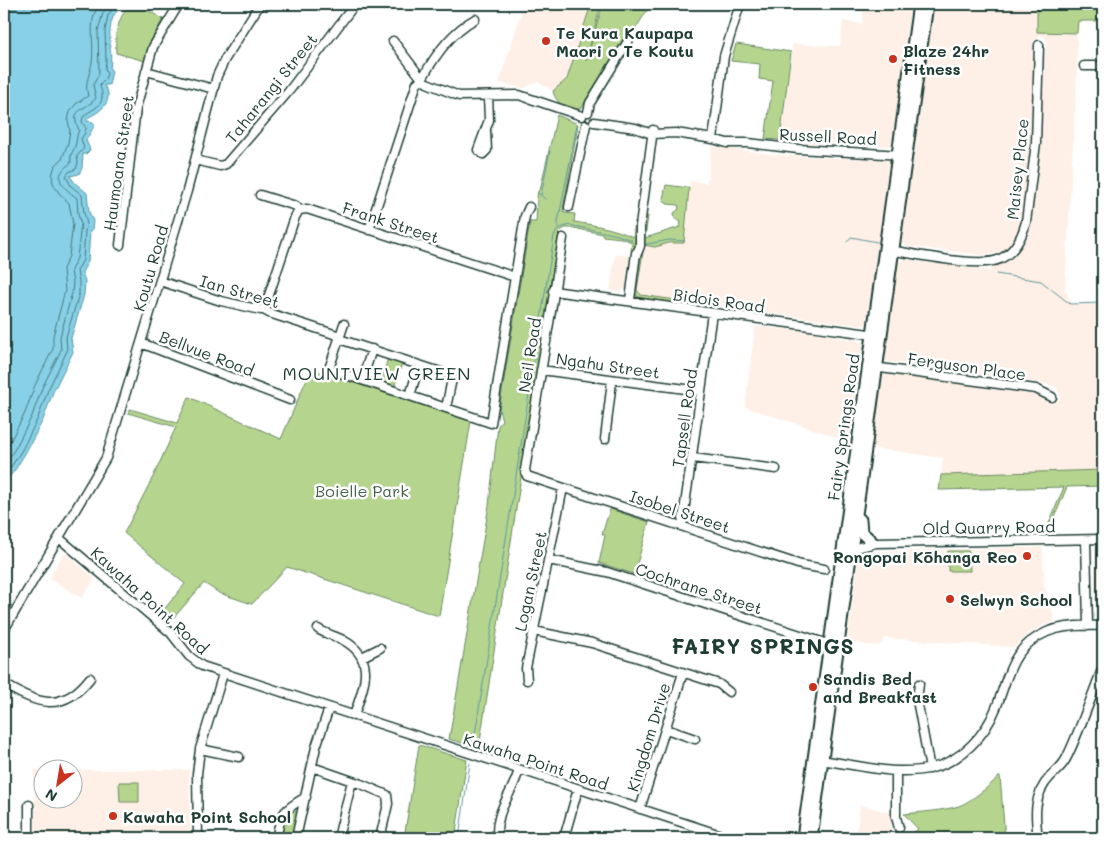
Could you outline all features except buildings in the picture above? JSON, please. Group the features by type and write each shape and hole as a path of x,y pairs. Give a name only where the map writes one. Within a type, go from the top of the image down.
{"highway":[{"name":"Fairy Springs Road","path":"919,4 921,22"},
{"name":"Fairy Springs Road","path":"834,646 839,578 851,492 877,335 921,22 927,4"},
{"name":"Fairy Springs Road","path":"811,838 818,760 834,646 853,547 867,438 872,367"},
{"path":"855,466 860,465 863,444 867,438"},
{"path":"861,481 863,496 859,525 862,535 873,542"},
{"path":"839,578 844,570 847,551 853,547 849,534 853,503 851,492"},
{"name":"Fairy Springs Road","path":"803,838 818,760"}],"street":[{"name":"Haumoana Street","path":"120,245 134,118 155,41 179,4"},
{"name":"Koutu Road","path":"59,538 106,458 160,282 222,64 260,4"},
{"name":"Taharangi Street","path":"195,160 220,166 226,164 289,92 355,4"},
{"path":"713,139 724,56 740,4"},
{"path":"369,230 417,84 446,43 465,25 475,19"},
{"path":"590,124 582,121 590,103 630,38"},
{"path":"393,41 422,79 427,83 459,96 508,95 533,99 594,115 590,124 570,207"},
{"name":"Maisey Place","path":"889,250 989,263 1007,256 1018,242 1026,222 1036,143 1040,45"},
{"path":"1084,66 1103,66"},
{"path":"146,71 214,89"},
{"path":"486,131 489,115 488,96"},
{"name":"Russell Road","path":"590,124 798,149 902,155"},
{"path":"630,300 636,256 640,246 640,226 653,132"},
{"name":"Frank Street","path":"260,195 296,206 299,210 306,210 515,277"},
{"path":"344,324 329,369 491,423 525,216 529,207"},
{"path":"264,310 299,210"},
{"name":"Neil Road","path":"527,476 525,470 563,238"},
{"name":"Ian Street","path":"160,282 221,301 264,310 452,377 446,408"},
{"name":"Bidois Road","path":"553,291 877,335"},
{"name":"Tapsell Road","path":"682,526 712,313"},
{"name":"Bellvue Road","path":"141,343 290,400"},
{"path":"362,380 372,349"},
{"path":"410,396 419,365"},
{"name":"Ferguson Place","path":"872,367 1036,389 1052,397"},
{"name":"Ngahu Street","path":"541,370 612,381 701,391"},
{"path":"605,439 612,381"},
{"path":"693,458 776,468"},
{"name":"Isobel Street","path":"527,476 801,565 824,569"},
{"name":"Logan Street","path":"527,680 526,668 563,488"},
{"path":"4,630 59,538"},
{"name":"Kawaha Point Road","path":"59,538 171,633 195,662 223,674 730,838"},
{"name":"Old Quarry Road","path":"853,547 856,542 1103,539"},
{"path":"1086,540 1088,626"},
{"name":"Cochrane Street","path":"549,560 607,572 834,646"},
{"path":"818,760 908,772 930,769 947,763 957,757 982,734 997,706 1008,671 1019,653 1026,646 1047,632 1067,627 1103,626"},
{"path":"318,629 344,640 362,657 366,674 354,716"},
{"path":"534,631 592,643 719,684 729,692"},
{"path":"362,657 380,648"},
{"path":"1038,838 1035,814 1039,793 1050,777 1060,769 1068,755 1103,671"},
{"name":"Kingdom Drive","path":"640,809 683,673"},
{"path":"198,838 200,749 223,674"},
{"path":"4,684 32,700 51,702 62,700 72,695 90,678"},
{"path":"920,684 917,700 930,769"},
{"path":"296,838 316,747 331,708"},
{"path":"666,729 696,739"},
{"path":"200,749 239,757"},
{"path":"312,767 387,795 388,804 380,838"},
{"path":"491,838 496,835 501,807 512,790 519,770"},
{"path":"896,771 896,817 899,828"},
{"path":"338,838 352,781"},
{"path":"564,838 578,789"},
{"path":"277,838 285,810 306,797"},
{"path":"29,805 29,838"}],"shaded area":[{"name":"Te Kura Kaupapa Maori o Te Koutu","path":"524,4 591,4 567,79 553,91 538,82 524,88 499,83"},
{"path":"864,4 911,4 892,146 806,143 780,140 793,44 840,46 843,21 862,24"},
{"path":"934,4 1037,5 1037,32 1077,33 1077,74 1065,289 1072,304 1103,304 1103,470 941,475 943,458 873,448 883,374 1039,394 1052,404 1060,399 1058,389 1054,386 885,361 898,263 903,259 990,271 991,266 1004,261 1016,253 1023,245 1029,231 1041,147 1044,59 1047,41 1045,37 1041,36 1037,37 1033,42 1035,63 1031,147 1022,218 1018,233 1011,245 1001,253 981,255 906,246 901,242"},
{"path":"712,146 776,155 885,160 889,164 867,323 863,326 641,295 637,290 644,245 672,244 686,234 690,181 707,183"},
{"path":"615,254 630,256 626,288 621,292 610,291"},
{"path":"755,326 810,332 861,341 864,345 849,441 745,407"},
{"name":"Selwyn School","path":"1043,547 1044,585 1055,621 1034,630 1014,647 884,638 881,645 875,646 847,642 859,557 864,552"},
{"path":"1095,548 1103,548 1103,618 1096,618"},
{"path":"66,554 95,578 82,598 49,578 63,555"},
{"name":"Kawaha Point School","path":"82,770 189,770 191,838 37,838 35,810 82,810"},
{"path":"860,805 891,813 891,835 856,836"}],"green space":[{"path":"129,4 137,4 163,19 149,44 145,61 116,53 118,27"},
{"path":"591,4 601,4 586,61 603,4 651,4 636,28 628,32 582,107 573,110 560,103 553,91 567,79"},
{"path":"1027,4 1103,4 1103,21 1078,21 1077,33 1037,32 1037,5"},
{"path":"736,44 791,52 780,140 765,139 773,81 759,79 760,64 731,61"},
{"path":"557,115 578,124 563,211 575,214 574,222 611,229 633,237 635,221 638,222 634,251 631,251 632,242 621,238 603,236 603,234 573,228 565,228 559,232 479,748 449,739 489,505 498,426 502,420 499,410 530,222 536,222 538,191 540,190"},
{"path":"666,185 689,188 684,243 669,243 655,247 644,245 637,290 641,295 711,305 710,307 640,298 634,291 645,216 648,216 645,238 680,227 681,222 675,219 674,213 679,209 678,205 667,204 663,199"},
{"path":"388,358 402,363 394,388 380,384"},
{"name":"Boielle Park","path":"311,369 471,421 439,616 287,567 252,604 219,593 204,583 170,622 161,613 185,584 124,533 176,427 128,413 130,409 177,423 189,397 281,439"},
{"path":"1103,470 1103,486 1067,487 1048,533 1045,533 1064,487 939,490 941,475"},
{"path":"610,509 649,522 634,574 599,563 605,535 602,534"},
{"path":"948,551 969,551 970,571 948,571"},
{"path":"419,745 467,760 455,838 404,838"},
{"path":"1000,776 1005,838 907,838 918,829 904,814 959,806 986,789"},
{"path":"119,782 139,782 139,802 120,802"},
{"path":"293,809 296,812 297,819 293,838 280,838 286,813"}],"water":[{"path":"4,4 122,4 111,23 110,69 112,71 109,85 104,85 108,92 107,102 98,112 87,118 87,121 93,122 95,125 86,140 90,150 83,154 82,168 79,174 70,176 87,193 89,212 93,221 92,230 90,231 88,262 82,272 85,281 84,295 71,338 73,352 53,392 43,420 15,470 4,483"}],"waterway":[{"path":"558,228 577,125"},
{"path":"541,195 550,151"},
{"path":"538,193 545,199"},
{"path":"473,747 554,236 558,229 569,225 618,235 632,240"},
{"path":"847,242 851,237 877,242"},
{"path":"643,243 669,240 684,241"},
{"path":"996,274 1041,281 1070,304 1103,303"},
{"path":"459,838 470,763"}],"place":[{"name":"Te Kura Kaupapa Maori o Te Koutu","path":"546,41"},
{"name":"Blaze 24hr Fitness","path":"893,59"},
{"name":"Rongopai Kōhanga Reo","path":"1027,556"},
{"name":"Selwyn School","path":"950,599"},
{"name":"Sandis Bed and Breakfast","path":"813,687"},
{"name":"Kawaha Point School","path":"113,816"}],"district":[{"name":"MOUNTVIEW GREEN","path":"377,373"},
{"name":"FAIRY SPRINGS","path":"763,645"}]}
